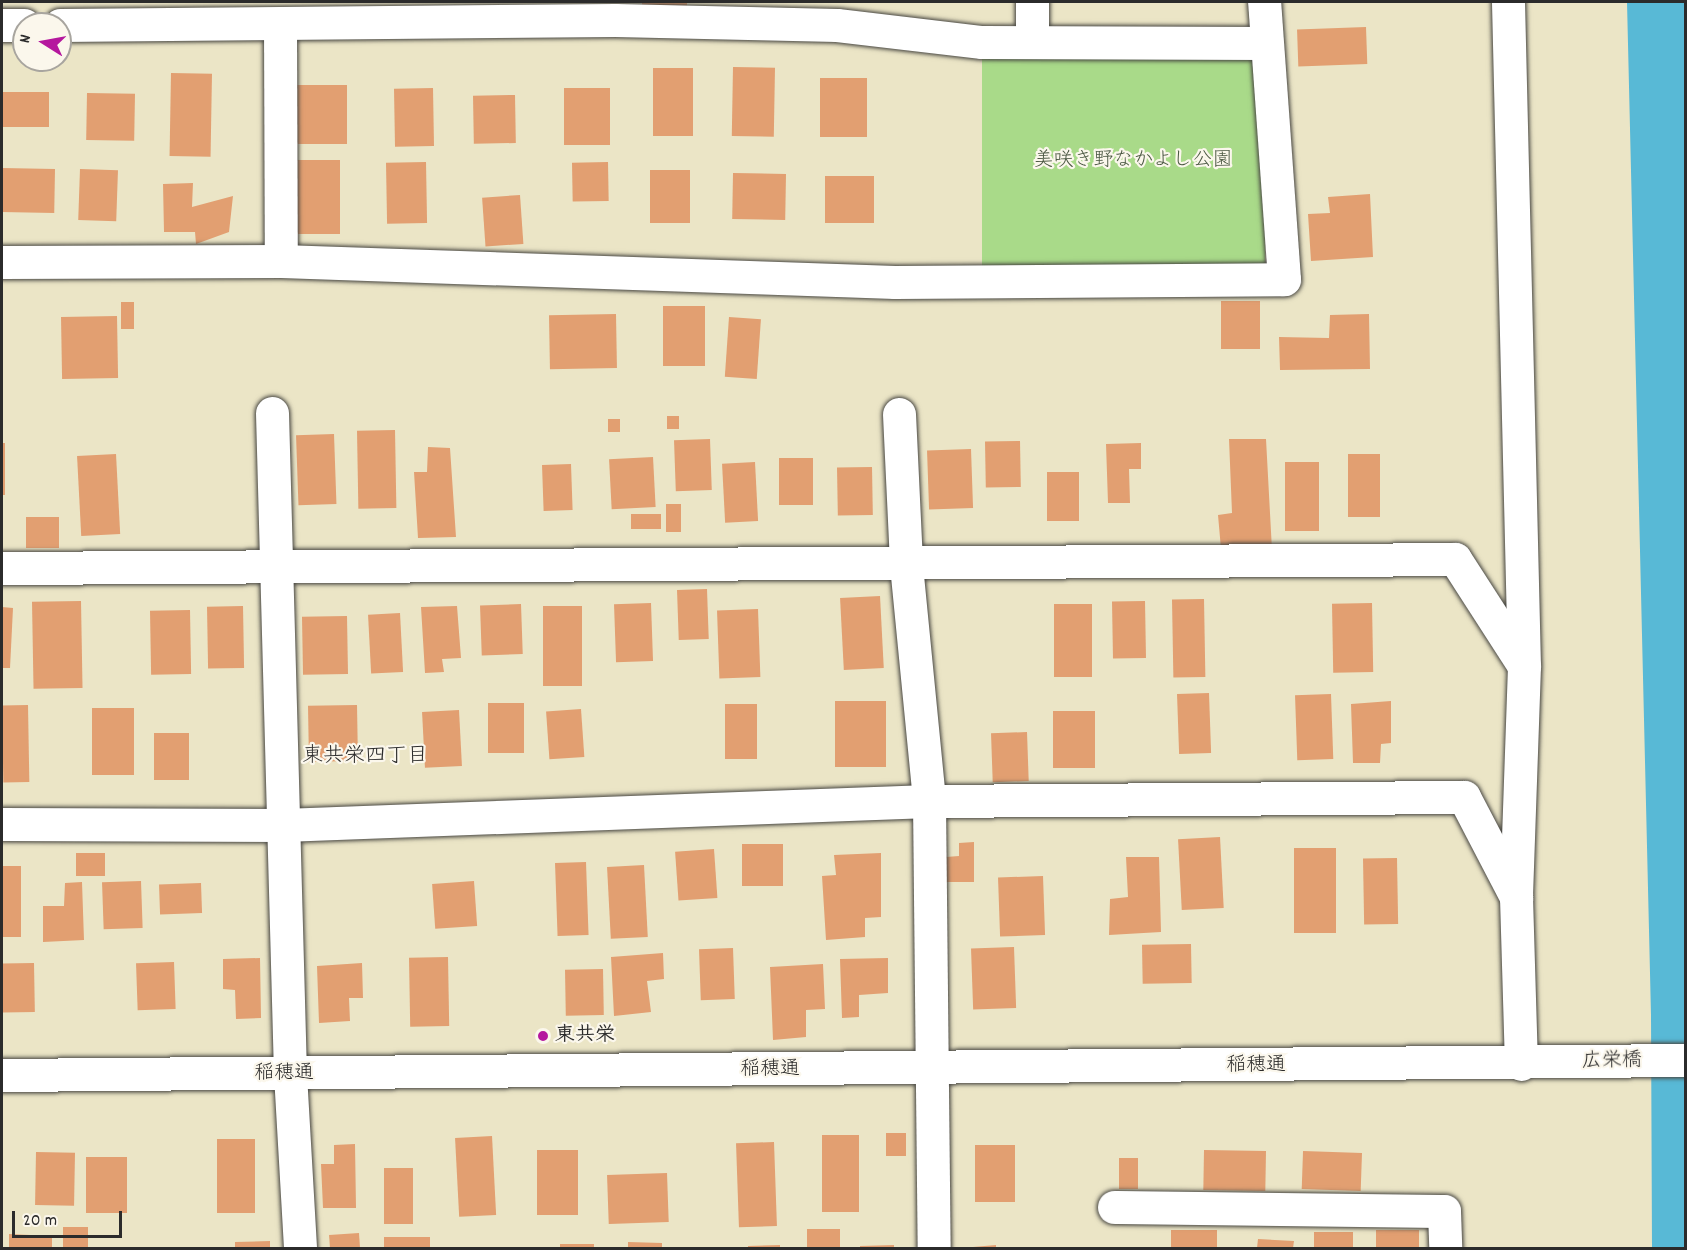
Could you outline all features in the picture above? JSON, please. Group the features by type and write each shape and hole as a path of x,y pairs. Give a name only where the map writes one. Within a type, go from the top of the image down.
{"street":[{"path":"1032,2 1032,42"},
{"path":"2,262 281,261 895,282 1284,279 1265,43 1264,2"},
{"path":"1508,2 1524,666 1516,897 1530,1064"},
{"path":"72,25 280,25 615,11 837,13 982,42 1265,43"},
{"path":"280,25 281,261"},
{"path":"272,413 290,1074 300,1248"},
{"path":"899,414 906,565 929,801 934,1248"},
{"path":"2,568 906,565 1455,559 1524,666"},
{"path":"2,824 283,825 929,801 1464,797 1516,897"},
{"name":"広栄橋","path":"1530,1064 1686,1060"},
{"name":"稲穂通","path":"2,1075 1530,1064"},
{"path":"1114,1207 1444,1211 1445,1248"}],"green space":[{"name":"美咲き野なかよし公園","path":"982,42 1265,42 1265,280 982,280"}],"water":[{"path":"1627,2 1686,2 1685,1248 1652,1248 1651,1015"}],"building":[{"path":"642,2 687,2 687,6 642,6"},
{"path":"1366,27 1367,64 1298,66 1297,29"},
{"path":"733,67 775,68 774,137 732,136"},
{"path":"653,68 693,68 693,136 653,136"},
{"path":"171,73 212,74 211,157 170,156"},
{"path":"820,78 867,78 867,137 820,137"},
{"path":"297,85 347,85 347,144 297,144"},
{"path":"433,88 434,146 395,147 394,89"},
{"path":"564,88 610,88 610,145 564,145"},
{"path":"2,92 49,92 49,127 2,127"},
{"path":"87,93 135,94 134,141 86,140"},
{"path":"515,95 516,143 474,144 473,96"},
{"path":"297,160 340,160 340,234 297,234"},
{"path":"426,162 427,223 387,224 386,163"},
{"path":"608,162 609,201 573,202 572,163"},
{"path":"2,168 55,169 54,213 2,212"},
{"path":"80,169 118,170 116,221 78,220"},
{"path":"650,170 690,170 690,223 650,223"},
{"path":"733,173 786,174 785,220 732,219"},
{"path":"825,176 874,176 874,223 825,223"},
{"path":"193,183 192,207 233,196 229,232 196,244 195,232 164,232 163,184"},
{"path":"1370,194 1373,257 1311,261 1308,214 1330,213 1328,197"},
{"path":"520,195 523,244 486,247 482,198"},
{"path":"1221,301 1260,301 1260,349 1221,349"},
{"path":"121,302 134,302 134,329 121,329"},
{"path":"663,306 705,306 705,366 663,366"},
{"path":"616,314 617,368 550,369 549,315"},
{"path":"1369,314 1370,369 1280,370 1279,337 1329,338 1330,315"},
{"path":"117,316 118,378 62,379 61,317"},
{"path":"729,317 761,319 757,379 725,377"},
{"path":"667,416 679,416 679,429 667,429"},
{"path":"608,419 620,419 620,432 608,432"},
{"path":"395,430 396,508 358,509 357,431"},
{"path":"334,434 336,504 298,505 296,435"},
{"path":"710,439 712,490 676,491 674,440"},
{"path":"1229,439 1266,439 1272,550 1221,549 1218,515 1232,513"},
{"path":"1020,441 1021,487 986,488 985,442"},
{"path":"2,443 5,443 5,495 2,495"},
{"path":"1141,443 1141,469 1129,469 1130,503 1108,503 1106,444"},
{"path":"428,447 450,448 456,537 418,538 414,472 427,472"},
{"path":"971,449 973,508 929,509 927,451"},
{"path":"116,454 120,534 81,536 77,456"},
{"path":"1348,454 1380,454 1380,517 1348,517"},
{"path":"653,457 656,507 612,509 609,459"},
{"path":"779,458 813,458 813,505 779,505"},
{"path":"755,462 758,521 725,523 722,464"},
{"path":"1285,462 1319,462 1319,531 1285,531"},
{"path":"571,464 573,510 544,511 542,465"},
{"path":"872,467 873,515 838,516 837,468"},
{"path":"1047,472 1079,472 1079,521 1047,521"},
{"path":"666,504 681,504 681,532 666,532"},
{"path":"631,514 661,514 661,529 631,529"},
{"path":"26,517 59,517 59,548 26,548"},
{"path":"707,589 709,639 679,640 677,590"},
{"path":"880,596 884,668 844,670 840,598"},
{"path":"1204,599 1205,677 1173,678 1172,600"},
{"path":"81,601 83,688 34,689 32,602"},
{"path":"1145,601 1146,658 1113,659 1112,602"},
{"path":"651,603 653,661 616,662 614,604"},
{"path":"1372,603 1373,672 1333,673 1332,604"},
{"path":"521,604 523,654 482,655 480,605"},
{"path":"1054,604 1092,604 1092,677 1054,677"},
{"path":"243,606 244,668 208,669 207,607"},
{"path":"457,606 461,658 442,659 444,672 425,673 421,607"},
{"path":"543,606 582,606 582,686 543,686"},
{"path":"2,607 13,608 10,668 2,668"},
{"path":"758,609 760,677 719,678 717,610"},
{"path":"190,610 191,674 151,675 150,611"},
{"path":"400,613 403,672 371,674 368,615"},
{"path":"347,616 348,674 303,675 302,617"},
{"path":"1209,693 1211,753 1179,754 1177,694"},
{"path":"1331,694 1333,759 1297,760 1295,695"},
{"path":"835,701 886,701 886,767 835,767"},
{"path":"1391,701 1391,743 1381,744 1380,763 1353,763 1351,704"},
{"path":"488,703 524,703 524,753 488,753"},
{"path":"725,704 757,704 757,759 725,759"},
{"path":"2,705 28,705 29,782 3,782"},
{"path":"357,705 358,761 309,762 308,706"},
{"path":"92,708 134,708 134,775 92,775"},
{"path":"581,709 584,757 549,759 546,711"},
{"path":"459,710 462,766 425,768 422,712"},
{"path":"1053,711 1095,711 1095,768 1053,768"},
{"path":"1027,732 1029,781 993,782 991,733"},
{"path":"154,733 189,733 189,780 154,780"},
{"path":"1220,837 1224,908 1182,910 1178,839"},
{"path":"974,842 974,882 946,882 946,857 959,856 959,843"},
{"path":"742,844 783,844 783,886 742,886"},
{"path":"1294,848 1336,848 1336,933 1294,933"},
{"path":"714,849 717,898 679,901 675,852"},
{"path":"76,853 105,853 105,876 76,876"},
{"path":"881,853 881,917 865,918 865,937 826,940 822,876 836,875 834,855"},
{"path":"1126,857 1159,857 1161,932 1109,935 1110,899 1128,897"},
{"path":"1397,858 1398,924 1364,925 1363,859"},
{"path":"586,862 589,935 558,936 555,863"},
{"path":"644,865 648,937 611,939 607,867"},
{"path":"2,866 21,866 21,937 2,937"},
{"path":"1043,876 1045,935 1000,937 998,878"},
{"path":"141,881 143,928 104,929 102,882"},
{"path":"474,881 477,926 435,929 432,884"},
{"path":"82,882 84,940 43,942 43,906 64,906 65,883"},
{"path":"201,883 202,913 160,914 159,884"},
{"path":"1191,944 1192,983 1143,984 1142,945"},
{"path":"1014,947 1016,1008 973,1009 971,949"},
{"path":"733,948 735,999 701,1000 699,949"},
{"path":"663,953 664,979 647,981 651,1012 614,1016 611,957"},
{"path":"448,957 449,1026 410,1027 409,958"},
{"path":"260,958 261,1018 236,1019 235,990 223,989 223,959"},
{"path":"888,958 888,993 859,995 859,1017 842,1018 840,959"},
{"path":"174,962 176,1009 138,1010 136,963"},
{"path":"34,963 35,1012 3,1013 2,964"},
{"path":"362,963 363,998 349,998 350,1021 319,1023 317,966"},
{"path":"823,964 825,1009 806,1010 806,1037 773,1040 770,967"},
{"path":"603,969 604,1015 566,1016 565,970"},
{"path":"886,1133 906,1133 906,1156 886,1156"},
{"path":"822,1135 859,1135 859,1212 822,1212"},
{"path":"492,1136 496,1215 459,1217 455,1138"},
{"path":"217,1139 255,1139 255,1213 217,1213"},
{"path":"774,1142 777,1226 739,1227 736,1143"},
{"path":"355,1144 356,1208 323,1208 321,1164 334,1164 334,1145"},
{"path":"975,1145 1015,1145 1015,1202 975,1202"},
{"path":"537,1150 578,1150 578,1215 537,1215"},
{"path":"1204,1150 1266,1151 1265,1191 1203,1190"},
{"path":"1303,1151 1362,1153 1361,1191 1302,1189"},
{"path":"36,1152 75,1153 74,1206 35,1205"},
{"path":"86,1157 127,1157 127,1213 86,1213"},
{"path":"1119,1158 1138,1158 1138,1189 1119,1189"},
{"path":"384,1168 413,1168 413,1224 384,1224"},
{"path":"667,1173 669,1222 609,1224 607,1175"},
{"path":"63,1227 88,1227 88,1248 63,1248"},
{"path":"807,1229 840,1229 840,1248 807,1248"},
{"path":"1171,1230 1217,1230 1217,1248 1171,1248"},
{"path":"1376,1230 1419,1230 1419,1248 1376,1248"},
{"path":"1314,1232 1353,1232 1353,1248 1314,1248"},
{"path":"359,1233 360,1248 330,1248 329,1235"},
{"path":"9,1234 52,1236 52,1248 9,1248"},
{"path":"384,1237 430,1237 430,1248 384,1248"},
{"path":"1258,1239 1294,1241 1293,1248 1257,1248"},
{"path":"270,1241 270,1248 235,1248 235,1242"},
{"path":"628,1242 662,1243 662,1248 628,1248"},
{"path":"560,1244 594,1244 594,1248 560,1248"},
{"path":"780,1245 780,1248 748,1248 748,1246"},
{"path":"894,1245 894,1248 860,1248 860,1246"},
{"path":"996,1245 996,1248 973,1248 973,1247"}],"place":[{"name":"東共栄","path":"543,1036"}],"district":[{"name":"東共栄四丁目","path":"365,757"}]}
